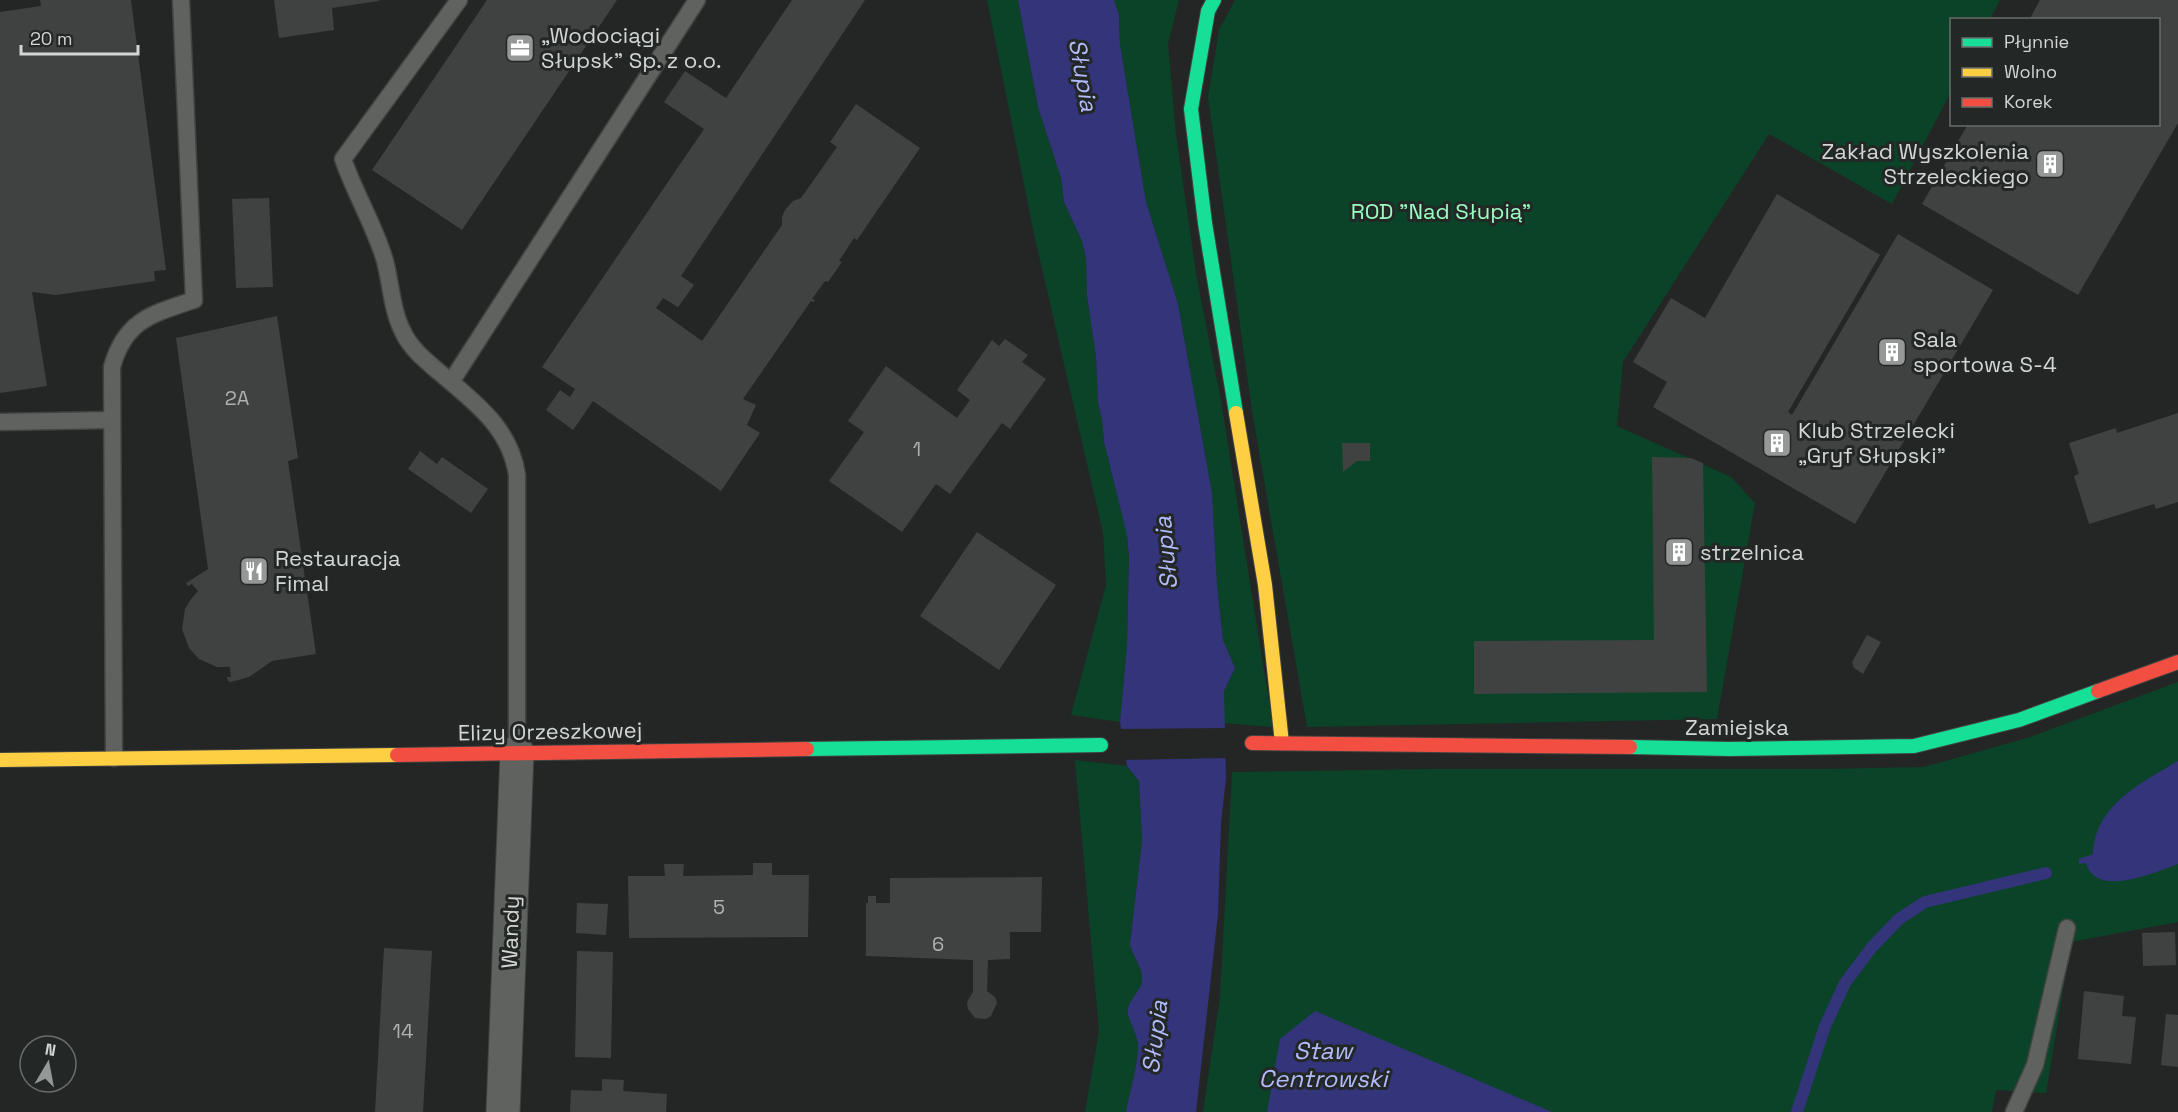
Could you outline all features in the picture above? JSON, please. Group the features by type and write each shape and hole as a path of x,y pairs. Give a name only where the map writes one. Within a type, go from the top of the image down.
{"street":[{"path":"1214,0 1208,11 1191,109 1205,223 1265,585 1282,743 1252,743"},
{"name":"Zamiejska","path":"1282,743 1729,749 1914,746 2019,720 2178,662"},
{"name":"Elizy Orzeszkowej","path":"0,760 1101,745"},
{"name":"Wandy","path":"503,1112 517,752"}],"lane":[{"path":"114,758 112,367 116,352 124,337 136,325 149,316 194,300 181,0"},
{"path":"459,0 343,159 354,190 382,252 402,331 412,346 493,420 508,441 515,457 517,475 517,752"},
{"path":"451,382 697,0"},
{"path":"0,422 112,420"},
{"path":"2014,1112 2036,1065 2067,928"}],"green space":[{"path":"987,0 1018,0 1038,107 1061,178 1064,202 1082,241 1086,259 1087,296 1096,357 1098,403 1104,442 1127,534 1129,557 1127,644 1120,722 1071,715 1106,585 1103,533 1034,234"},
{"path":"1114,0 1179,0 1168,44 1176,135 1197,279 1221,401 1273,727 1223,723 1224,691 1235,668 1223,640 1217,585 1212,493 1178,304 1146,202 1120,45 1119,16"},
{"name":"ROD \"Nad Słupią\"","path":"1235,0 2000,0 1991,18 1950,18 1950,94 1892,204 1769,134 1623,362 1617,426 1731,477 1755,503 1717,719 1307,727 1253,417 1208,97 1219,30"},
{"path":"2178,682 2178,922 2071,942 2046,1093 1996,1090 1992,1112 1203,1112 1220,997 1232,772 1924,767 2027,738"},
{"path":"1075,760 1127,766 1139,781 1142,840 1130,944 1141,970 1142,979 1140,989 1129,1012 1138,1050 1126,1112 1085,1112 1099,1031"}],"water":[{"name":"Słupia","path":"1018,0 1114,0 1119,15 1120,45 1146,202 1178,304 1212,493 1217,585 1223,640 1235,668 1224,691 1226,778 1221,823 1218,914 1196,1112 1126,1112 1138,1048 1128,1008 1142,979 1141,970 1130,944 1142,840 1139,781 1127,766 1120,722 1127,644 1129,557 1127,535 1104,442 1098,403 1096,357 1087,296 1086,259 1082,241 1064,202 1061,178 1038,107"},
{"path":"2178,761 2178,864 2142,877 2114,881 2092,874 2086,863 2079,864 2079,859 2093,854 2102,822 2122,797"},
{"name":"Staw Centrowski","path":"1315,1011 1552,1112 1267,1112 1280,1039"}],"pier":[{"path":"1227,728 1228,758 1123,760 1118,729"}],"building":[{"path":"40,0 131,0 166,270 154,271 155,281 56,295 32,292 47,386 0,393 0,12 41,6"},
{"path":"274,0 379,1 332,8 334,30 279,38"},
{"path":"487,0 617,0 462,230 372,170"},
{"path":"792,0 865,0 681,276 694,285 678,307 663,298 656,308 702,341 782,225 785,210 793,201 801,198 837,147 830,142 856,104 920,148 857,240 854,238 839,261 842,262 828,282 825,281 812,299 815,300 814,302 811,301 743,399 756,405 747,425 760,433 721,491 593,401 573,430 546,410 560,390 570,397 575,389 542,367 704,129 664,102 685,71 726,98"},
{"name":"Zakład Wyszkolenia Strzeleckiego","path":"2040,0 2178,0 2178,123 2078,295 1922,204 1967,126 2160,126 2160,18 2030,18"},
{"path":"1777,194 1880,255 1788,412 1792,415 1898,234 1993,290 1855,524 1653,407 1667,382 1633,362 1671,298 1705,318"},
{"path":"269,198 273,287 236,288 232,199"},
{"path":"277,316 298,458 288,461 316,654 272,661 249,677 231,682 227,677 231,677 230,667 217,667 199,659 189,648 182,629 185,609 198,591 192,584 188,586 186,583 208,569 176,338"},
{"path":"1005,339 1028,355 1022,362 1046,379 1010,429 1002,423 950,494 936,484 902,532 829,481 864,432 848,421 886,366 957,418 970,400 957,390 992,340 999,346"},
{"path":"2178,413 2178,502 2156,509 2154,504 2089,524 2074,476 2079,474 2069,443 2116,428 2117,433"},
{"path":"1342,443 1370,443 1370,461 1357,461 1343,472"},
{"path":"420,451 437,464 442,457 488,489 471,513 408,469"},
{"path":"1652,457 1691,458 1703,463 1707,692 1474,694 1474,641 1654,640"},
{"path":"977,532 1056,585 999,670 920,616"},
{"path":"1867,635 1881,642 1863,674 1854,668 1852,662"},
{"path":"753,863 772,863 772,875 809,875 808,937 629,938 628,876 665,876 664,864 684,864 683,876 753,875"},
{"path":"1042,877 1041,932 1010,932 1010,959 988,960 987,991 995,997 997,1003 991,1016 986,1019 975,1018 968,1009 967,1002 973,992 973,960 866,956 868,896 876,896 876,903 890,903 890,878"},
{"path":"577,903 608,904 606,935 576,933"},
{"path":"2175,932 2176,965 2143,966 2142,933"},
{"path":"384,948 432,951 423,1112 375,1112"},
{"path":"577,951 613,952 611,1058 575,1057"},
{"path":"2084,991 2124,996 2122,1016 2136,1017 2131,1064 2078,1059"},
{"path":"2166,1014 2178,1015 2178,1067 2161,1065"},
{"path":"602,1079 624,1080 623,1091 667,1094 666,1112 570,1112 571,1090 602,1091"}],"waterway":[{"path":"1797,1112 1825,1026 1845,983 1872,947 1899,919 1925,902 2046,873"}],"traffic: fast":[{"path":"1214,0 1208,11 1191,109 1205,223 1236,413"},
{"path":"1630,747 1729,749 1914,746 2019,720 2098,691"},
{"path":"807,749 1101,745"}],"traffic: slow":[{"path":"1236,413 1265,585 1282,743"},
{"path":"0,760 397,755"}],"traffic: jam":[{"path":"2098,691 2178,662"},
{"path":"1252,743 1630,747"},
{"path":"397,755 807,749"}],"place":[{"name":"„Wodociągi Słupsk” Sp. z o.o.","path":"520,48"},
{"name":"Zakład Wyszkolenia Strzeleckiego","path":"2050,164"},
{"name":"Sala sportowa S-4","path":"1892,352"},
{"name":"Klub Strzelecki „Gryf Słupski”","path":"1777,443"},
{"name":"strzelnica","path":"1679,552"},
{"name":"Restauracja Fimal","path":"254,571"}]}
